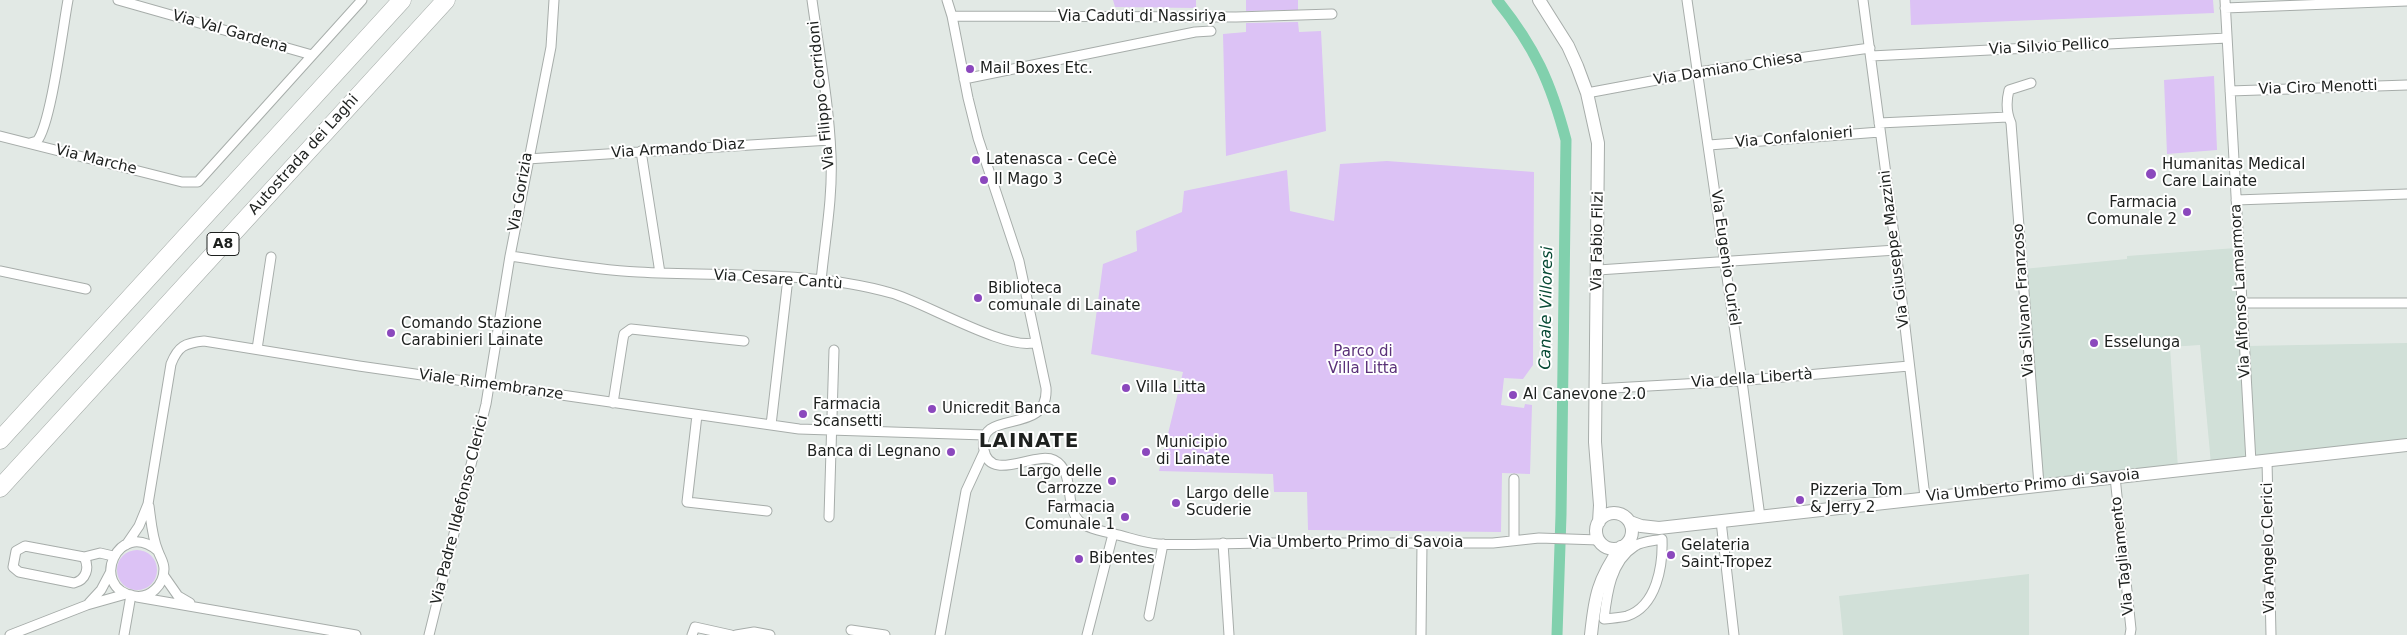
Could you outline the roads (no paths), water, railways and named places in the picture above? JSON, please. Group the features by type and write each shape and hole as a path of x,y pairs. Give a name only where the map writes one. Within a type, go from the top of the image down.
{"highway":[{"name":"A8","path":"0,440 402,0"},
{"name":"Autostrada dei Laghi","path":"0,488 446,0"}],"street":[{"path":"29,143 38,141 42,132 53,87 68,0"},
{"name":"Via Val Gardena","path":"118,0 312,55"},
{"path":"312,55 362,0"},
{"name":"Via Gorizia","path":"489,384 527,159 549,55 554,0"},
{"name":"Via Filippo Corridoni","path":"812,0 830,140 830,185 821,280"},
{"path":"940,635 966,491 984,444 996,425 1032,416 1043,407 1046,388 1019,260 978,138 947,0"},
{"name":"Via Fabio Filzi","path":"1539,0 1568,46 1587,93 1598,143 1598,270 1595,389 1599,522"},
{"name":"Via Eugenio Curiel","path":"1687,0 1760,516"},
{"name":"Via Giuseppe Mazzini","path":"1862,0 1871,52 1925,497"},
{"path":"2225,4 2407,1"},
{"name":"Via Alfonso Lamarmora","path":"2225,4 2251,462"},
{"name":"Via Caduti di Nassiriya","path":"952,16 1236,17 1332,14"},
{"path":"964,79 1195,32 1211,31"},
{"name":"Via Silvio Pellico","path":"1871,52 2227,38"},
{"name":"Via Damiano Chiesa","path":"1587,93 1698,72 1871,52"},
{"name":"Via Marche","path":"0,136 192,183 198,182 312,55"},
{"name":"Via Silvano Franzoso","path":"2031,83 2009,90 2007,100 2008,117 2012,123 2040,485"},
{"name":"Via Ciro Menotti","path":"2230,91 2407,85"},
{"name":"Via Confalonieri","path":"1708,145 1879,127 2008,117"},
{"name":"Via Armando Diaz","path":"527,159 830,140"},
{"path":"641,151 660,273"},
{"path":"2236,200 2407,194"},
{"path":"1598,270 1896,250"},
{"name":"Via Cesare Cantù","path":"510,256 636,272 821,280 893,293 974,330 1027,345 1036,342"},
{"path":"257,349 272,257"},
{"path":"0,271 86,289"},
{"path":"771,426 788,278"},
{"path":"2242,303 2407,303"},
{"path":"613,403 623,339 626,331 637,329 744,342"},
{"name":"Viale Rimembranze","path":"148,504 171,364 176,352 193,342 204,340 771,426 799,429 964,433 984,444"},
{"path":"829,517 834,350"},
{"name":"Via della Libertà","path":"1595,389 1742,381 1909,366"},
{"name":"Via Padre Ildefonso Clerici","path":"429,635 486,404 489,384"},
{"path":"697,415 687,502 767,512"},
{"name":"Via Umberto Primo di Savoia","path":"984,444 990,461 999,466 1044,458 1055,461 1065,473 1077,519 1084,525 1114,534 1164,544 1493,543 1539,538 1597,542"},
{"name":"Via Umberto Primo di Savoia","path":"1625,543 1660,533 1760,516 2407,445"},
{"name":"Via Angelo Clerici","path":"2267,461 2271,635"},
{"name":"Via Tagliamento","path":"2115,477 2130,635"},
{"path":"1514,479 1514,540"},
{"path":"1599,494 1615,513"},
{"path":"87,605 101,590 110,573 113,556 126,544 139,526 148,504"},
{"path":"148,504 158,551 164,567 164,576 178,596 195,605"},
{"path":"1591,635 1597,592 1607,566 1632,534 1630,522 1624,516 1615,513 1606,515 1599,522 1596,531 1597,542 1607,566"},
{"name":"Via Umberto Primo di Savoia","path":"1630,522 1660,533"},
{"path":"1721,522 1734,635"},
{"path":"1660,533 1662,556 1654,591 1642,606 1628,615 1604,619 1607,592 1620,559 1636,545 1660,533"},
{"path":"1087,635 1114,534"},
{"path":"126,544 143,542 158,551"},
{"path":"1597,542 1625,543"},
{"path":"1222,543 1228,635"},
{"path":"1421,635 1422,543"},
{"path":"1149,616 1164,544"},
{"path":"84,557 86,574 82,580 74,583 19,572 12,567 16,551 25,546 84,557 100,554 113,556"},
{"path":"110,573 118,589 131,595 356,635"},
{"path":"10,635 87,605 153,591 164,576"},
{"path":"124,635 131,595"},
{"path":"692,635 695,627 731,635"},
{"path":"851,630 885,635"},
{"path":"736,635 754,632 770,635"}],"waterway":[{"name":"Canale Villoresi","path":"1497,0 1522,34 1540,66 1548,83 1566,140 1561,515 1557,635"}],"place":[{"name":"Mail Boxes Etc.","path":"970,69"},
{"name":"Latenasca - CeCè","path":"976,160"},
{"name":"Humanitas Medical Care Lainate","path":"2151,174"},
{"name":"Il Mago 3","path":"984,180"},
{"name":"Farmacia Comunale 2","path":"2187,212"},
{"name":"Biblioteca comunale di Lainate","path":"978,298"},
{"name":"Comando Stazione Carabinieri Lainate","path":"391,333"},
{"name":"Esselunga","path":"2094,343"},
{"name":"Villa Litta","path":"1126,388"},
{"name":"Al Canevone 2.0","path":"1513,395"},
{"name":"Unicredit Banca","path":"932,409"},
{"name":"Farmacia Scansetti","path":"803,414"},
{"name":"Banca di Legnano","path":"951,452"},
{"name":"Municipio di Lainate","path":"1146,452"},
{"name":"Largo delle Carrozze","path":"1112,481"},
{"name":"Pizzeria Tom & Jerry 2","path":"1800,500"},
{"name":"Largo delle Scuderie","path":"1176,503"},
{"name":"Farmacia Comunale 1","path":"1125,517"},
{"name":"Gelateria Saint-Tropez","path":"1671,555"},
{"name":"Bibentes","path":"1079,559"}],"district":[{"name":"LAINATE","path":"1029,442"}],"park label":[{"name":"Parco di Villa Litta","path":"1363,360"}]}
